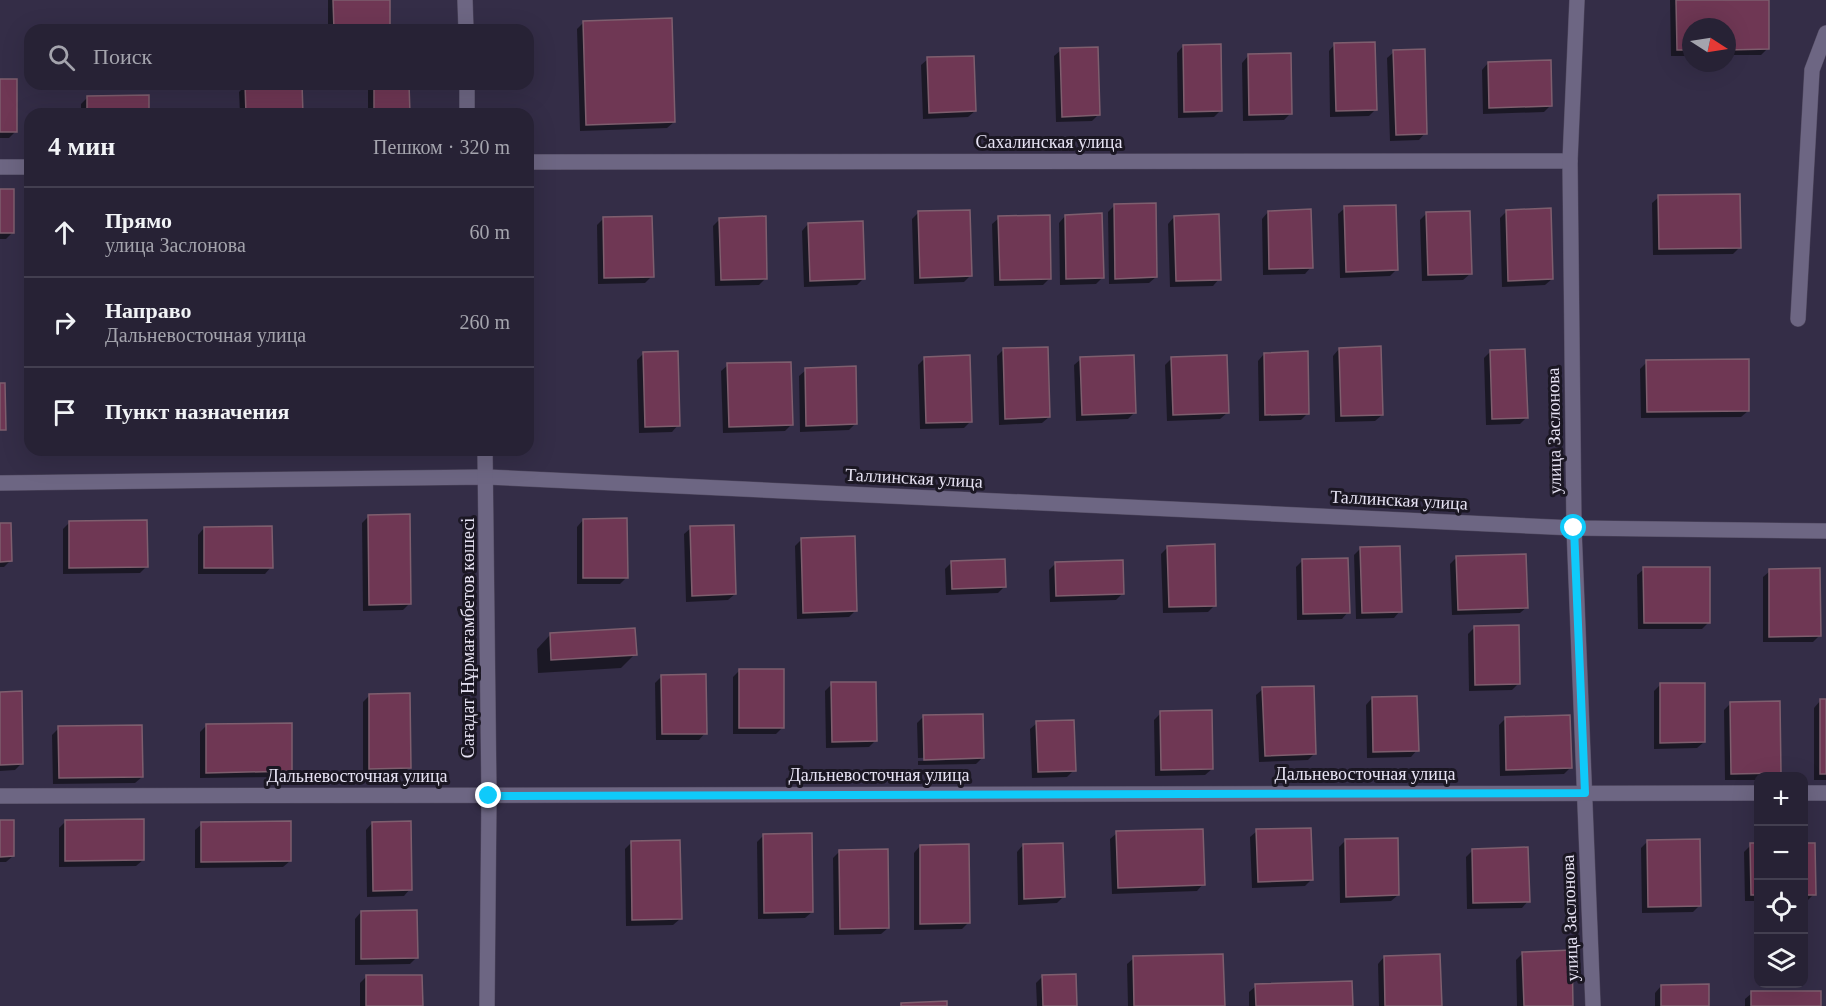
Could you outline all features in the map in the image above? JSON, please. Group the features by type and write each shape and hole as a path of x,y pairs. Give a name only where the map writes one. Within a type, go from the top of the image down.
{"street":[{"path":"465,0 466,24"},
{"name":"улица Заслонова","path":"1577,0 1570,161 1574,528 1593,1006"},
{"path":"1798,319 1812,70 1826,33"},
{"path":"467,90 467,108"},
{"name":"Сахалинская улица","path":"534,162 1570,161"},
{"path":"0,167 24,167"},
{"name":"Сағадат Нұрмағамбетов көшесі","path":"485,456 489,796 488,1006"},
{"name":"Таллинская улица","path":"0,483 487,477 1574,528 1826,531"},
{"name":"Дальневосточная улица","path":"0,796 1754,793"},
{"path":"1808,794 1826,794"}],"building":[{"path":"333,0 390,0 390,24 334,24"},
{"path":"1676,0 1769,0 1769,49 1736,50 1736,18 1682,18 1682,50 1677,50"},
{"path":"672,18 675,122 586,125 583,21"},
{"path":"1375,42 1377,110 1336,111 1334,43"},
{"path":"1221,44 1222,111 1184,112 1183,45"},
{"path":"1098,47 1100,115 1062,117 1060,48"},
{"path":"1425,49 1427,134 1396,135 1393,50"},
{"path":"1291,53 1292,114 1249,115 1248,54"},
{"path":"974,56 976,111 929,113 927,57"},
{"path":"1551,60 1552,106 1489,108 1488,62"},
{"path":"0,79 17,79 17,132 0,132"},
{"path":"245,90 302,90 303,108 246,108"},
{"path":"374,90 409,90 410,108 374,108"},
{"path":"149,95 149,108 87,108 87,96"},
{"path":"0,189 14,189 14,233 0,233"},
{"path":"1740,194 1741,248 1659,249 1658,195"},
{"path":"1156,203 1157,277 1115,279 1114,204"},
{"path":"1396,205 1398,270 1346,272 1344,206"},
{"path":"1551,208 1553,279 1508,281 1506,210"},
{"path":"1311,209 1313,268 1269,269 1268,211"},
{"path":"970,210 972,276 920,278 918,211"},
{"path":"1470,211 1472,274 1428,275 1426,212"},
{"path":"1102,213 1104,278 1066,279 1065,215"},
{"path":"1219,214 1221,280 1176,281 1174,216"},
{"path":"1050,215 1051,279 1000,280 998,216"},
{"path":"652,216 654,277 604,278 603,217"},
{"path":"766,216 767,279 721,280 719,218"},
{"path":"863,221 865,279 810,281 808,223"},
{"path":"1381,346 1383,415 1341,416 1339,348"},
{"path":"1048,347 1050,417 1005,419 1003,348"},
{"path":"1525,349 1528,418 1492,419 1490,350"},
{"path":"678,351 680,426 645,427 643,352"},
{"path":"1308,351 1309,414 1265,415 1264,353"},
{"path":"970,355 972,422 926,423 924,357"},
{"path":"1134,355 1136,413 1082,415 1080,357"},
{"path":"1227,355 1229,413 1173,415 1171,357"},
{"path":"1749,359 1749,411 1647,412 1646,360"},
{"path":"791,362 793,425 729,427 727,363"},
{"path":"856,366 857,424 806,426 805,368"},
{"path":"0,383 5,383 6,430 0,430"},
{"path":"410,514 411,604 369,605 368,515"},
{"path":"627,518 628,578 583,578 583,519"},
{"path":"147,520 148,567 69,568 69,521"},
{"path":"0,523 11,523 12,561 0,562"},
{"path":"734,525 736,594 692,596 690,526"},
{"path":"272,526 273,568 204,568 204,527"},
{"path":"855,536 857,611 803,613 801,538"},
{"path":"1215,544 1216,606 1169,607 1167,546"},
{"path":"1400,546 1402,612 1362,613 1360,547"},
{"path":"1526,554 1528,608 1458,610 1456,556"},
{"path":"1348,558 1350,613 1303,614 1302,559"},
{"path":"1005,559 1006,587 952,589 951,561"},
{"path":"1123,560 1124,594 1056,596 1055,562"},
{"path":"1643,567 1710,567 1710,623 1644,623"},
{"path":"1820,568 1821,636 1769,637 1769,569"},
{"path":"1519,625 1520,684 1475,685 1474,626"},
{"path":"635,628 637,655 551,660 550,633"},
{"path":"739,669 784,669 784,728 739,728"},
{"path":"706,674 707,734 662,734 661,675"},
{"path":"831,682 876,682 877,741 832,742"},
{"path":"1660,683 1705,683 1705,742 1660,743"},
{"path":"1314,686 1316,754 1265,756 1262,687"},
{"path":"22,691 23,764 0,765 0,692"},
{"path":"410,693 411,768 369,769 369,694"},
{"path":"1417,696 1419,751 1373,752 1372,697"},
{"path":"1820,699 1826,699 1826,774 1820,774"},
{"path":"1780,701 1781,772 1731,774 1730,702"},
{"path":"1212,710 1213,769 1161,770 1160,711"},
{"path":"983,714 984,758 924,760 923,715"},
{"path":"1570,715 1572,768 1506,770 1505,717"},
{"path":"1074,720 1076,771 1038,772 1036,721"},
{"path":"292,723 292,771 206,773 206,724"},
{"path":"142,725 143,777 59,778 58,726"},
{"path":"144,819 144,860 65,861 65,820"},
{"path":"0,820 14,820 14,856 0,857"},
{"path":"291,821 291,861 201,862 201,822"},
{"path":"411,821 412,890 373,891 372,822"},
{"path":"1311,828 1313,880 1258,882 1256,829"},
{"path":"1203,829 1205,885 1118,888 1116,831"},
{"path":"812,833 813,912 764,913 763,834"},
{"path":"1398,838 1399,895 1346,897 1345,839"},
{"path":"1700,839 1701,906 1648,907 1647,840"},
{"path":"680,840 682,919 632,920 631,841"},
{"path":"1063,843 1065,897 1024,899 1023,844"},
{"path":"1750,843 1754,843 1754,895 1751,895"},
{"path":"1808,843 1815,843 1816,895 1808,895"},
{"path":"969,844 970,923 920,924 920,845"},
{"path":"1528,847 1530,902 1473,903 1472,849"},
{"path":"888,849 889,928 840,929 839,850"},
{"path":"417,910 418,958 361,959 361,911"},
{"path":"1572,950 1573,1006 1524,1006 1522,952"},
{"path":"1223,954 1225,1006 1134,1006 1133,956"},
{"path":"1440,954 1442,1006 1385,1006 1384,956"},
{"path":"1076,974 1077,1006 1043,1006 1042,975"},
{"path":"366,975 422,975 423,1006 366,1006"},
{"path":"1352,981 1353,1006 1256,1006 1255,984"},
{"path":"1709,984 1709,1006 1661,1006 1661,985"},
{"path":"1751,991 1821,991 1821,1006 1751,1006"},
{"path":"947,1001 947,1006 901,1006 901,1003"}],"route":[{"path":"489,796 1585,793 1574,528"}]}
